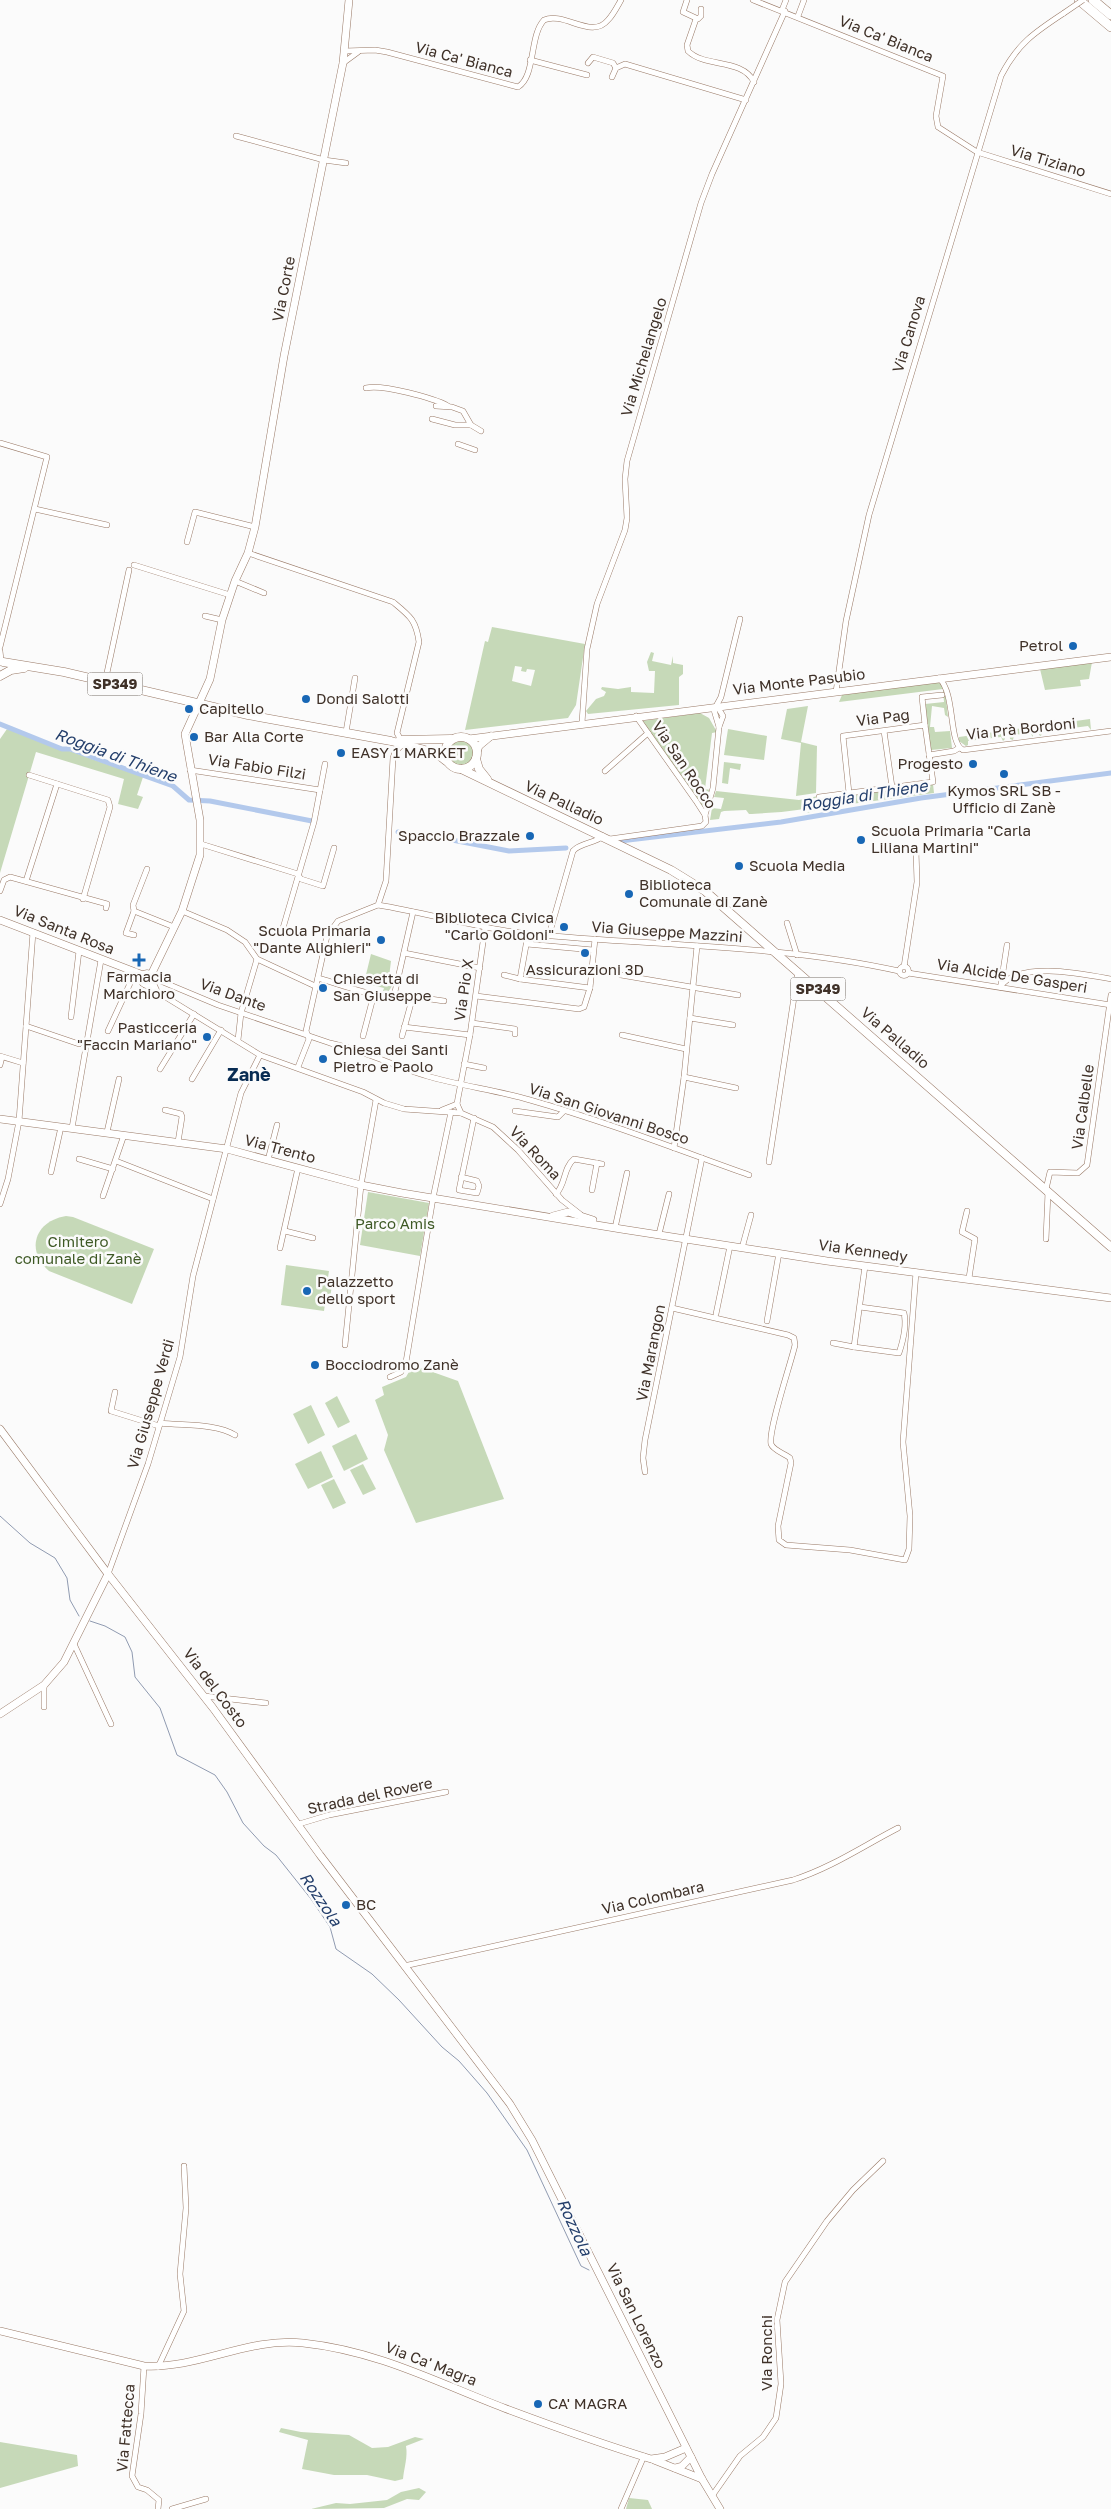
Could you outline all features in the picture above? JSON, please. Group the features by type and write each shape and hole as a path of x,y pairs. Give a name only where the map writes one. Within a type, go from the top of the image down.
{"highway":[{"path":"1078,0 1111,27"},
{"path":"1093,0 1111,15"}],"main road":[{"name":"SP349","path":"1,660 198,704 391,741 451,739 460,736 469,739"},
{"path":"1,660 5,669 1,675"},
{"name":"SP349","path":"1,675 14,669 33,666"},
{"path":"446,761 445,747 451,739"},
{"path":"469,739 473,742 479,769 490,783"},
{"path":"428,750 433,740"},
{"name":"SP349","path":"405,742 428,750 453,767 490,783"},
{"path":"461,769 470,766 476,756"},
{"name":"Via Palladio","path":"490,783 671,870 705,891 1111,1247"}],"street":[{"name":"Via Corte","path":"201,844 185,734 210,679 222,620 235,581 248,553 255,527 284,356 343,63 349,0"},
{"name":"Via Ca' Bianca","path":"345,50 387,52 515,88 524,81 540,25 544,20 551,18 584,26 600,26 608,20 621,0"},
{"path":"687,0 683,13 696,19"},
{"name":"Via Ca' Bianca","path":"754,0 798,16 943,76 936,111 938,127 978,152"},
{"name":"Via Michelangelo","path":"582,723 587,649 597,604 627,518 625,479 627,461 701,203 784,11 786,0"},
{"path":"798,16 804,0"},
{"name":"Via Canova","path":"836,692 843,640 869,515 1001,76 1011,56 1032,34 1083,0"},
{"path":"701,9 700,18 696,19 687,45 688,51 702,61 717,62 742,71 749,75 754,82"},
{"path":"343,63 359,52"},
{"path":"588,63 593,57 613,63 616,68"},
{"path":"530,60 587,75"},
{"path":"612,77 616,68 622,64 628,65 746,100"},
{"path":"236,136 324,160 346,163"},
{"name":"Via Tiziano","path":"978,152 1111,194"},
{"path":"366,388 385,389 433,399 464,411 471,425"},
{"path":"385,389 391,393"},
{"path":"436,406 448,406"},
{"path":"432,419 455,425 471,425 481,430"},
{"path":"0,443 47,457 0,647 1,660"},
{"path":"458,444 475,450"},
{"path":"35,509 107,525"},
{"path":"187,542 195,512 255,527"},
{"path":"248,553 393,602 412,618 417,629 419,642 397,733 405,742 395,752"},
{"path":"134,565 230,595"},
{"path":"105,682 129,570"},
{"path":"235,581 264,593"},
{"path":"205,616 222,620"},
{"path":"719,727 714,710 717,705 740,618"},
{"name":"Via Monte Pasubio","path":"469,739 717,705 836,692 1111,656"},
{"name":"Via Prà Bordoni","path":"949,694 955,676"},
{"path":"346,732 356,678"},
{"name":"Via Prà Bordoni","path":"939,678 949,694 956,743 960,748 969,749 1111,731"},
{"name":"Via Pag","path":"819,797 933,782 922,697 942,695"},
{"path":"705,815 713,788 719,727 723,716 734,704"},
{"path":"717,705 723,716"},
{"path":"702,708 715,718"},
{"name":"Via San Rocco","path":"548,935 576,848 606,838 702,826 706,822 705,815 636,716"},
{"name":"Via Pag","path":"849,792 843,736 925,726"},
{"path":"884,731 892,787"},
{"path":"605,771 648,733"},
{"path":"476,756 479,746 491,735"},
{"path":"298,1068 309,1039 306,1031 327,936 331,928 345,918 378,905 386,881 395,752 391,741"},
{"path":"929,755 954,751 960,748"},
{"path":"283,928 314,822 325,764"},
{"name":"Via Fabio Filzi","path":"190,770 320,790"},
{"path":"29,775 108,800 110,804 83,898"},
{"path":"26,881 56,784"},
{"path":"257,959 241,1013 238,1040 157,991 148,978 182,911 190,890 201,844 298,874 301,879 323,886 334,848"},
{"path":"899,971 904,966 917,874 916,851"},
{"path":"134,936 126,933 134,911 133,905 147,868"},
{"path":"0,891 4,880 10,877 107,904 106,908"},
{"name":"Via Giuseppe Mazzini","path":"378,905 485,928 528,934 777,953"},
{"path":"134,911 174,927"},
{"path":"182,911 239,937 257,959 315,986"},
{"path":"396,994 413,912"},
{"name":"Via Santa Rosa","path":"0,920 148,978"},
{"path":"787,923 796,955"},
{"name":"Via Pio X","path":"457,1104 470,1036 485,928"},
{"path":"0,1204 8,1180 19,1121 33,932"},
{"path":"520,979 528,934"},
{"path":"476,996 580,1009 587,1003 595,939"},
{"path":"527,944 594,950"},
{"path":"1000,986 1006,945"},
{"path":"674,1148 684,1077 697,946"},
{"path":"71,1017 79,951"},
{"path":"404,953 480,968"},
{"name":"Via Alcide De Gasperi","path":"777,953 899,971 904,976 908,972 1110,1005"},
{"path":"72,1128 101,960"},
{"path":"904,966 908,972"},
{"name":"Via Santa Rosa","path":"118,967 133,977 148,978"},
{"path":"769,1162 798,971"},
{"path":"1000,986 1020,975 1041,971 1111,980"},
{"path":"504,975 520,979 590,988"},
{"path":"620,975 738,995"},
{"path":"108,1031 133,977"},
{"name":"Via Dante","path":"148,978 241,1013 349,1047 427,1076 460,1084"},
{"path":"318,978 390,997 396,994 444,1001"},
{"path":"363,1036 374,994"},
{"name":"Via Calbelle","path":"1047,1190 1050,1172 1078,1173 1087,1165 1111,995"},
{"path":"402,1036 413,996"},
{"path":"160,1069 194,1014"},
{"path":"690,1018 733,1025"},
{"path":"472,1023 514,1029 515,1034"},
{"path":"26,1026 79,1044"},
{"path":"404,1027 470,1036"},
{"path":"192,1079 221,1030"},
{"path":"622,1035 686,1049"},
{"name":"Via Roma","path":"238,1040 260,1055 363,1092 376,1100 404,1109 440,1110 461,1113 492,1127 503,1136 580,1219"},
{"name":"Via Giuseppe Verdi","path":"108,1574 160,1424 180,1357 193,1276 213,1199 241,1094 260,1055"},
{"path":"0,1066 1,1057 23,1063"},
{"path":"464,1064 484,1068"},
{"path":"684,1077 736,1088"},
{"path":"107,1132 120,1079"},
{"name":"Via San Giovanni Bosco","path":"460,1084 529,1100 564,1111 749,1175"},
{"path":"345,1344 361,1185 376,1100"},
{"path":"457,1104 461,1113"},
{"name":"Via Roma","path":"440,1110 457,1104"},
{"path":"165,1110 181,1114 178,1142"},
{"path":"515,1111 558,1117 564,1111"},
{"path":"390,1377 401,1372 406,1362 433,1198 451,1112"},
{"path":"474,1118 459,1190 477,1193"},
{"name":"Via Trento","path":"0,1119 227,1149 361,1185 433,1198 580,1219"},
{"path":"268,1160 278,1125"},
{"path":"51,1172 61,1126"},
{"path":"103,1196 124,1135"},
{"name":"Via Marangon","path":"645,1472 643,1458 645,1440 702,1158"},
{"path":"79,1159 113,1169"},
{"name":"Via Roma","path":"556,1194 562,1186 566,1169 574,1159 599,1164 592,1190"},
{"path":"116,1161 213,1199"},
{"path":"280,1248 298,1168"},
{"path":"614,1227 627,1173"},
{"path":"462,1176 477,1181 479,1186 475,1204"},
{"path":"1046,1239 1047,1190"},
{"path":"659,1234 669,1194"},
{"name":"Via Roma","path":"562,1200 566,1216"},
{"path":"967,1210 962,1232 975,1238 969,1278"},
{"path":"742,1248 751,1215"},
{"name":"Via Kennedy","path":"580,1219 614,1227 742,1248 1111,1298"},
{"path":"285,1231 313,1238"},
{"path":"716,1314 730,1246"},
{"path":"767,1322 779,1253"},
{"path":"854,1347 865,1266"},
{"path":"672,1308 788,1335 795,1342 774,1424 771,1444 790,1458 791,1463 778,1526 779,1540 786,1545 850,1550 905,1560 909,1549 910,1516 903,1442 916,1272"},
{"path":"833,1343 899,1353 903,1335 904,1314 860,1307"},
{"path":"115,1392 111,1411 160,1424 212,1428 228,1431 235,1435"},
{"name":"Via del Costo","path":"0,1428 108,1574 204,1696 404,1966"},
{"path":"0,1714 44,1685 64,1662 108,1574"},
{"path":"74,1644 111,1724"},
{"path":"44,1685 44,1707"},
{"path":"204,1696 266,1703"},
{"name":"Strada del Rovere","path":"299,1824 329,1815 446,1792"},
{"name":"Via Colombara","path":"404,1966 793,1880 812,1874 843,1859 898,1828"},
{"name":"Via San Lorenzo","path":"404,1966 510,2104 532,2140 686,2448 720,2509"},
{"name":"Via Ronchi","path":"712,2496 740,2456 763,2437 776,2418 781,2384 777,2320 785,2282 827,2221 884,2160"},
{"path":"158,2367 184,2311 180,2268 186,2208 184,2166"},
{"name":"Via Ca' Magra","path":"0,2331 144,2366 158,2367 187,2362 270,2342 305,2343 378,2358 441,2381 503,2408 647,2457 702,2479"},
{"name":"Via Fattecca","path":"144,2366 141,2414 132,2476 138,2487 155,2495 159,2500 158,2509"},
{"path":"621,2509 647,2457 665,2457 686,2448"},
{"path":"670,2466 676,2468 682,2466 691,2457"},
{"path":"172,2509 206,2499"}],"green space":[{"path":"492,627 585,644 576,705 568,718 465,730 485,641 488,642","holes":["515,666 522,667 521,671 526,672 527,669 535,670 531,686 512,681"]},
{"path":"651,652 654,653 652,661 671,665 673,656 673,663 683,665 683,674 679,677 679,705 588,714 586,711 596,699 604,696 606,692 601,689 602,687 618,689 631,687 631,692 654,693 655,671 649,671 647,662"},
{"path":"1092,662 1089,679 1080,680 1081,686 1045,690 1040,669"},
{"path":"937,681 945,688 948,717 945,715 944,708 932,706 930,727 934,727 935,732 950,731 952,748 931,750 925,704 944,702 943,689 839,702 842,695"},
{"path":"808,706 801,742 817,746 816,793 796,796 801,743 781,739 787,709"},
{"path":"700,713 709,718 717,732 712,733 705,789 710,790 706,806 703,807 642,721"},
{"path":"1090,719 1091,730 1088,726 1042,732 1041,736 1039,735 1039,726"},
{"path":"1032,727 1033,737 1030,733 1014,735 1013,740 1010,739 1009,730"},
{"path":"7,729 143,777 137,795 143,797 138,809 118,804 124,779 36,752 0,873 0,739"},
{"path":"728,729 767,736 764,760 724,755"},
{"path":"1002,731 1005,739 1003,741 1001,737 968,741 966,746 959,741 959,737"},
{"path":"461,741 466,742 472,748 472,758 466,764 461,765 456,764 450,758 449,753 450,748 456,742"},
{"path":"724,762 741,764 740,770 730,768 728,784 722,783"},
{"path":"933,784 934,793 851,804 850,795 924,787"},
{"path":"716,791 799,800 818,796 818,800 811,807 784,812 749,814 746,810 724,811 721,812 719,819 710,820 712,808 721,809 724,798 714,797"},
{"path":"844,795 848,795 849,804 826,807 807,813 818,805 821,798 844,797"},
{"path":"371,954 391,961 388,985 392,986 388,992 383,991 384,988 364,983"},
{"name":"Parco Amis","path":"368,1192 429,1203 420,1256 360,1245"},
{"name":"Cimitero comunale di Zanè","path":"66,1216 73,1217 154,1249 132,1304 49,1271 42,1263 37,1254 36,1246 41,1230 55,1219"},
{"name":"Palazzetto dello sport","path":"286,1265 329,1271 327,1284 332,1285 330,1298 326,1297 324,1311 281,1305"},
{"path":"413,1365 458,1381 504,1499 416,1523 384,1450 388,1435 375,1400 384,1395 382,1387 406,1377"},
{"path":"337,1396 350,1422 338,1428 325,1403"},
{"path":"311,1405 325,1435 308,1444 293,1414"},
{"path":"356,1434 368,1459 344,1471 332,1446"},
{"path":"321,1451 333,1477 308,1489 295,1464"},
{"path":"363,1464 376,1489 363,1495 350,1470"},
{"path":"334,1479 346,1503 333,1509 321,1485"},
{"path":"281,2428 301,2432 349,2435 372,2448 388,2447 415,2437 424,2439 406,2446 403,2479 395,2481 367,2475 334,2475 302,2469 308,2440 279,2432"},
{"path":"0,2442 77,2455 78,2466 0,2488"},
{"path":"419,2488 426,2492 419,2500 407,2499 384,2508 311,2509 336,2503 350,2504 387,2500 401,2492"},
{"path":"629,2498 648,2500 652,2509 626,2509"}],"waterway":[{"name":"Roggia di Thiene","path":"0,724 62,749 70,749 173,786 189,800 210,801 312,821"},
{"name":"Roggia di Thiene","path":"620,841 781,822 921,798 1111,773"},
{"name":"Roggia di Thiene","path":"398,832 442,838 509,851 566,848"},
{"name":"Rozzola","path":"0,1516 30,1543 55,1558 67,1578 70,1600 79,1616"},
{"name":"Rozzola","path":"90,1621 105,1626 125,1637 132,1652 135,1677 160,1708 177,1755 215,1775 227,1792 243,1823 264,1846 276,1855 311,1899 330,1927 336,1949 372,1974 442,2047 459,2061 487,2093 527,2150 581,2266 589,2270"}],"place":[{"name":"Petrol","path":"1073,646"},
{"name":"Dondi Salotti","path":"306,699"},
{"name":"Capitello","path":"189,709"},
{"name":"Bar Alla Corte","path":"194,737"},
{"name":"EASY 1 MARKET","path":"341,753"},
{"name":"Progesto","path":"973,764"},
{"name":"Kymos SRL SB - Ufficio di Zanè","path":"1004,774"},
{"name":"Spaccio Brazzale","path":"530,836"},
{"name":"Scuola Primaria \"Carla Liliana Martini\"","path":"861,840"},
{"name":"Scuola Media","path":"739,866"},
{"name":"Biblioteca Comunale di Zanè","path":"629,894"},
{"name":"Biblioteca Civica \"Carlo Goldoni\"","path":"564,927"},
{"name":"Scuola Primaria \"Dante Alighieri\"","path":"381,940"},
{"name":"Assicurazioni 3D","path":"585,953"},
{"name":"Farmacia Marchioro","path":"139,960"},
{"name":"Chiesetta di San Giuseppe","path":"323,988"},
{"name":"Pasticceria \"Faccin Mariano\"","path":"207,1037"},
{"name":"Chiesa dei Santi Pietro e Paolo","path":"323,1059"},
{"name":"Palazzetto dello sport","path":"307,1291"},
{"name":"Bocciodromo Zanè","path":"315,1365"},
{"name":"BC","path":"346,1905"},
{"name":"CA' MAGRA","path":"538,2404"}],"district":[{"name":"Zanè","path":"249,1075"}]}
